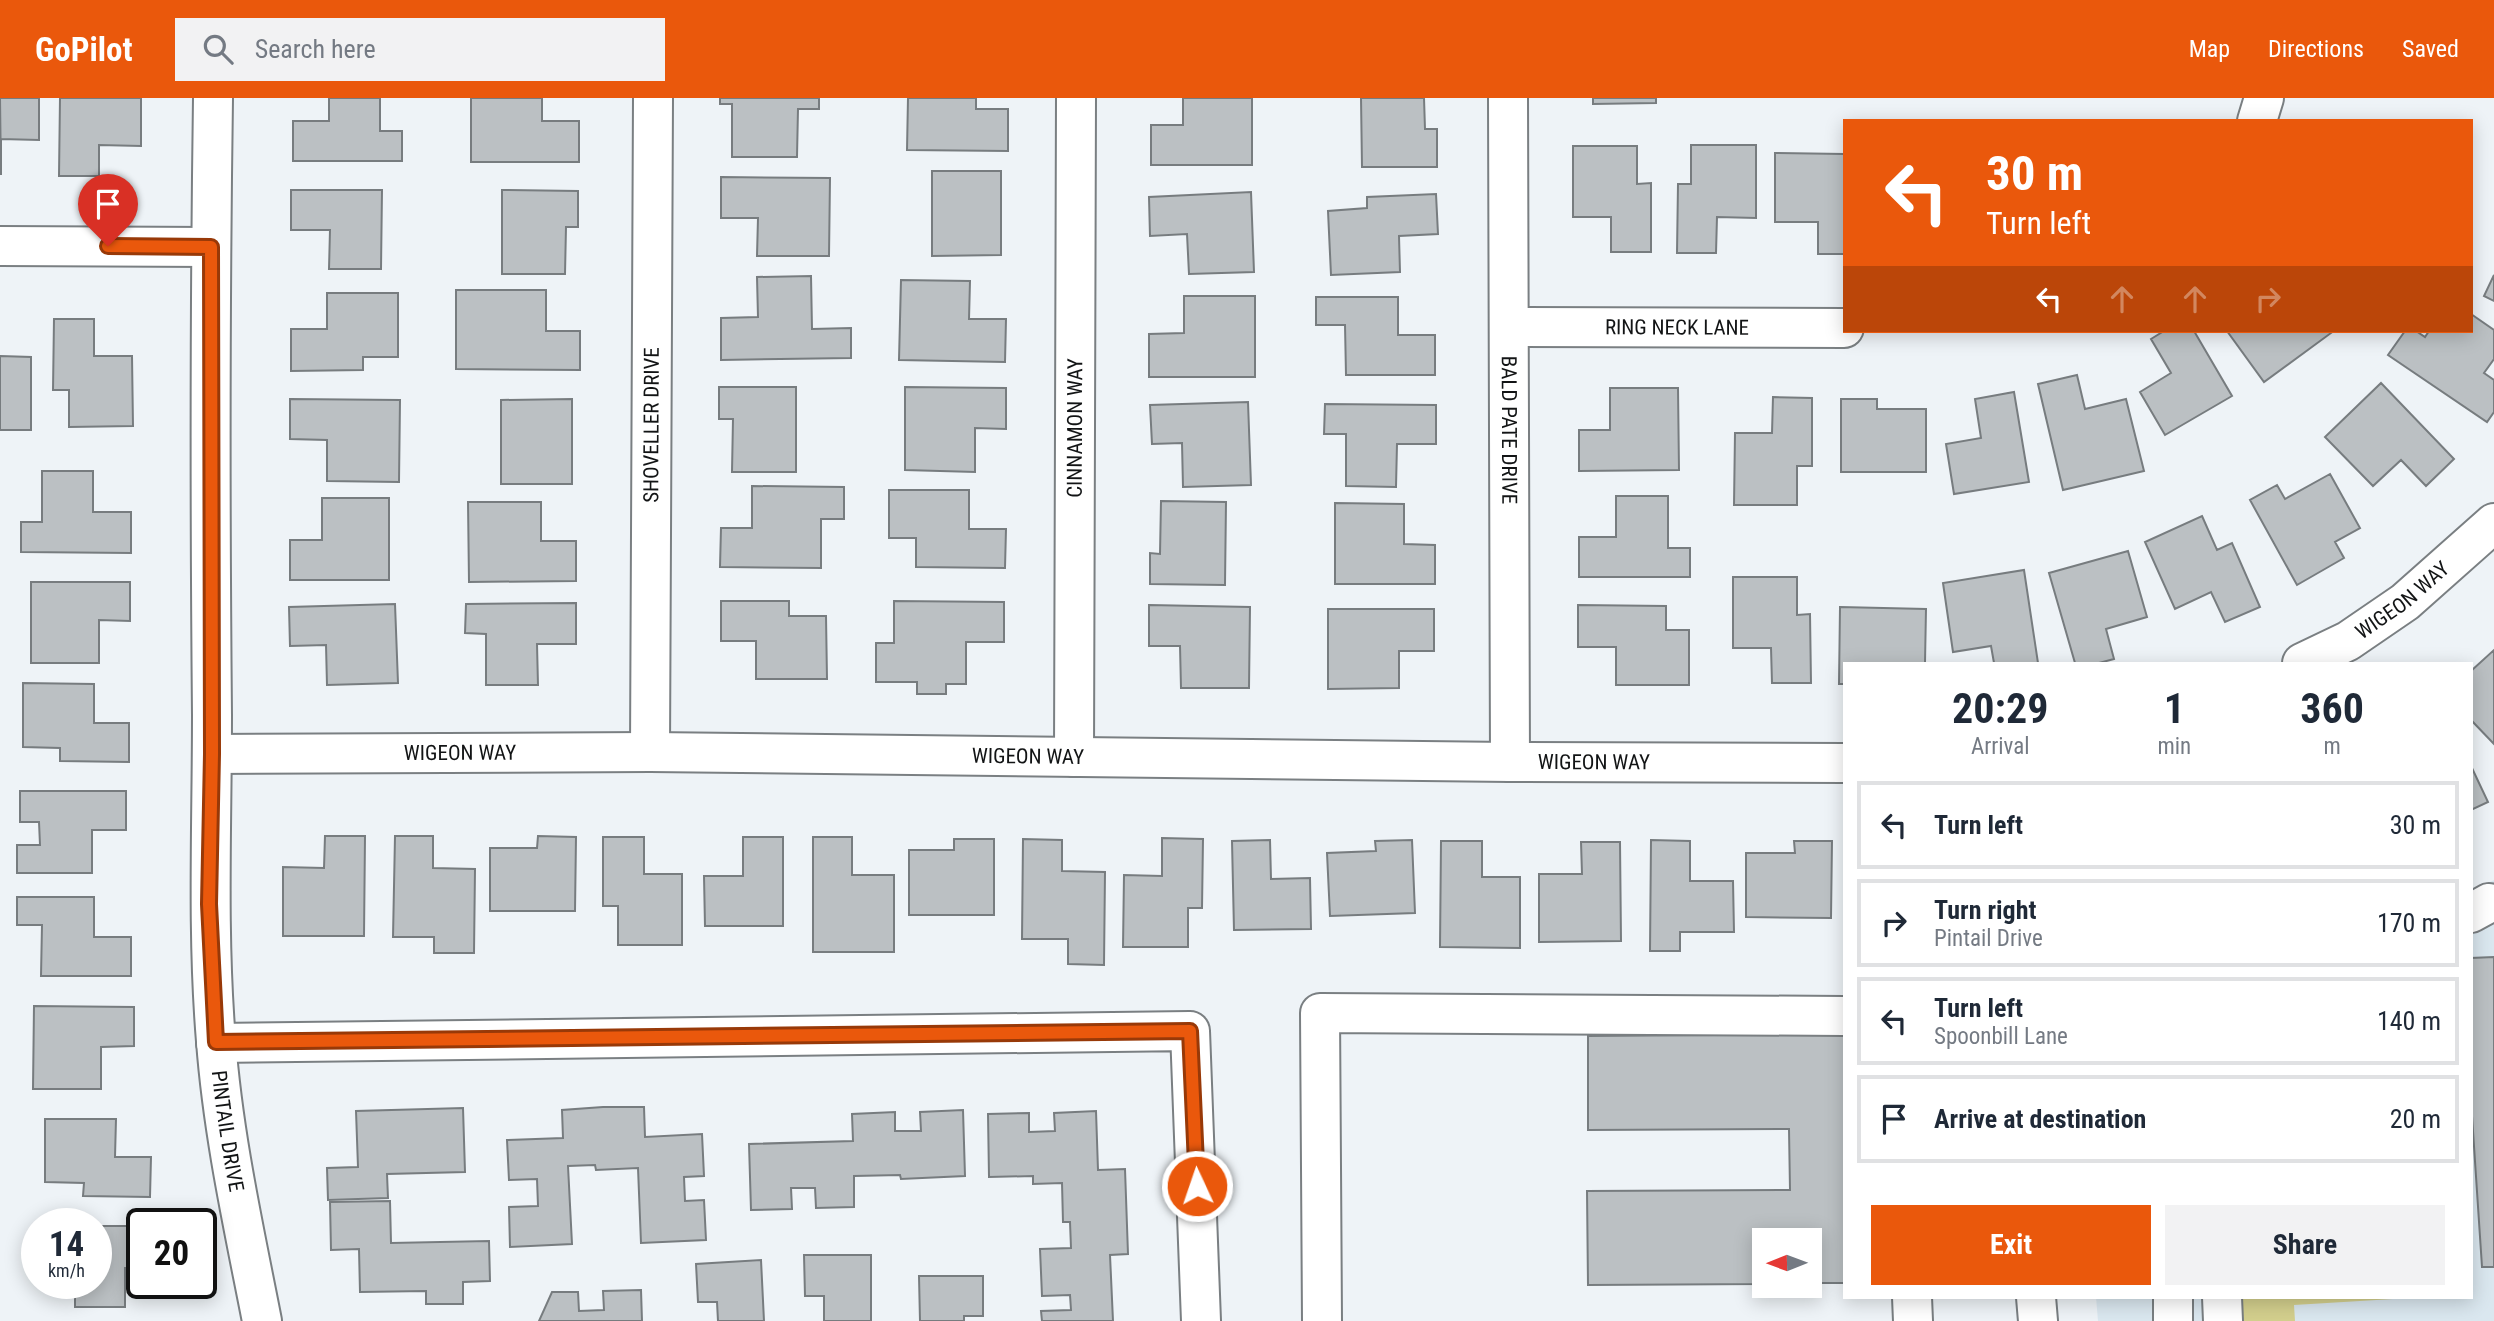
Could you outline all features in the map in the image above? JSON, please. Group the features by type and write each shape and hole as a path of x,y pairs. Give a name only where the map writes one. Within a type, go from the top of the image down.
{"street":[{"name":"PINTAIL DRIVE","path":"213,98 212,754 209,904 216,1042 234,1180 262,1321"},
{"name":"SHOVELLER DRIVE","path":"650,752 653,98"},
{"name":"CINNAMON WAY","path":"1074,757 1076,98"},
{"name":"BALD PATE DRIVE","path":"1508,98 1510,762"},
{"path":"2258,119 2264,98"},
{"path":"0,246 211,247"},
{"name":"RING NECK LANE","path":"1509,327 1843,328"},
{"name":"WIGEON WAY","path":"2304,662 2348,641 2405,601 2494,523"},
{"name":"WIGEON WAY","path":"212,754 650,752 1843,763"},
{"path":"1322,1321 1320,1013 1843,1016"},
{"path":"216,1042 1190,1031 1201,1321"},
{"path":"1912,1299 1913,1321"},
{"path":"2036,1299 2038,1321"},
{"path":"2173,1321 2174,1299"},
{"path":"2222,1299 2223,1321"}],"shaded area":[{"path":"2494,880 2494,1321 2098,1321 2096,1299 2473,1299 2473,891"},
{"path":"2239,1299 2393,1299 2294,1305 2295,1321 2241,1321"}],"building":[{"path":"0,98 39,98 39,140 1,139 1,175"},
{"path":"60,98 141,98 141,146 99,145 99,176 59,176"},
{"path":"329,98 380,98 380,131 402,131 402,161 293,161 293,121 329,121"},
{"path":"471,98 542,98 542,121 579,121 579,162 471,162"},
{"path":"720,98 819,98 819,109 798,109 797,157 732,157 732,104 720,104"},
{"path":"908,98 976,98 976,109 1008,109 1008,151 907,150"},
{"path":"1183,98 1252,98 1252,165 1151,165 1151,125 1183,125"},
{"path":"1361,98 1424,98 1425,129 1437,129 1437,167 1362,167"},
{"path":"1593,98 1656,98 1656,103 1593,104"},
{"path":"1691,145 1756,145 1756,218 1717,217 1716,253 1677,253 1678,184 1691,184"},
{"path":"1573,146 1637,146 1637,184 1651,183 1651,252 1611,252 1611,217 1573,217"},
{"path":"1775,153 1843,154 1843,254 1818,254 1818,222 1775,222"},
{"path":"932,171 1001,171 1001,255 932,256"},
{"path":"721,177 830,178 829,256 757,256 758,218 721,218"},
{"path":"291,190 382,190 381,269 329,269 330,230 291,230"},
{"path":"502,190 578,191 578,227 566,227 565,274 502,274"},
{"path":"1251,192 1254,272 1189,274 1187,234 1150,236 1149,197"},
{"path":"1436,194 1438,234 1399,236 1400,272 1331,275 1328,211 1367,208 1367,197"},
{"path":"2494,275 2494,301 2484,296"},
{"path":"811,276 812,329 851,328 851,358 721,360 721,318 758,317 757,277"},
{"path":"901,280 970,281 969,319 1006,319 1005,362 899,360"},
{"path":"456,290 546,290 546,331 580,331 580,370 456,369"},
{"path":"327,293 398,293 398,357 363,357 363,370 291,371 291,329 327,329"},
{"path":"1184,296 1255,296 1255,377 1149,377 1149,334 1184,333"},
{"path":"1316,297 1398,297 1398,335 1435,335 1435,375 1346,375 1345,325 1316,325"},
{"path":"2473,315 2494,330 2494,359 2484,373 2494,380 2494,412 2487,422 2388,355 2404,333 2419,333 2425,337 2428,333 2473,333"},
{"path":"54,319 94,319 94,356 132,356 133,426 69,427 69,390 53,390"},
{"path":"2161,333 2195,333 2232,396 2165,435 2140,392 2171,373 2151,339"},
{"path":"2228,333 2331,333 2264,382"},
{"path":"0,356 31,357 31,430 0,430"},
{"path":"2077,375 2085,409 2126,399 2144,471 2063,490 2038,384"},
{"path":"2381,383 2454,459 2426,486 2401,460 2373,486 2325,437"},
{"path":"719,387 796,387 796,472 732,472 733,419 719,419"},
{"path":"905,387 1006,388 1006,429 975,428 975,472 905,470"},
{"path":"1610,388 1678,388 1679,470 1579,471 1579,430 1610,430"},
{"path":"2014,392 2029,482 1954,494 1946,444 1981,438 1975,399"},
{"path":"1773,397 1812,398 1812,466 1797,466 1797,505 1734,505 1735,433 1772,433"},
{"path":"290,399 400,400 399,482 327,481 327,440 290,439"},
{"path":"572,399 572,484 501,484 501,400"},
{"path":"1841,399 1877,399 1877,409 1926,409 1926,472 1841,472"},
{"path":"1248,402 1251,485 1183,487 1182,443 1152,444 1150,405"},
{"path":"1325,404 1436,405 1436,444 1397,444 1396,487 1346,486 1346,434 1324,434"},
{"path":"42,471 93,471 93,512 131,512 131,553 21,552 21,522 42,522"},
{"path":"2330,474 2360,528 2335,542 2344,558 2297,585 2250,500 2277,485 2285,499"},
{"path":"752,486 844,487 844,519 821,519 821,568 720,567 721,528 752,528"},
{"path":"889,490 969,490 969,529 1006,529 1005,568 916,567 916,538 889,538"},
{"path":"1616,496 1668,496 1668,548 1690,548 1690,577 1579,577 1579,537 1616,537"},
{"path":"322,498 389,498 389,580 290,580 290,540 322,540"},
{"path":"1161,501 1226,502 1225,585 1150,584 1150,553 1160,554"},
{"path":"468,502 541,502 541,541 576,541 576,581 469,582"},
{"path":"1335,503 1404,504 1404,544 1435,545 1435,584 1335,584"},
{"path":"2202,516 2217,550 2232,543 2260,607 2225,622 2211,592 2175,609 2145,542"},
{"path":"2128,551 2147,617 2106,629 2114,659 2103,662 2075,662 2049,573"},
{"path":"2024,570 2038,662 1994,662 1991,646 1953,652 1943,583"},
{"path":"1733,577 1797,577 1797,615 1810,614 1811,683 1772,683 1771,648 1733,648"},
{"path":"31,582 130,582 130,621 99,620 99,663 31,663"},
{"path":"721,601 789,601 789,616 826,616 827,679 756,679 756,641 721,641"},
{"path":"894,601 1004,602 1004,642 966,642 966,684 946,684 946,694 917,694 917,682 876,682 876,643 894,643"},
{"path":"576,603 576,644 537,644 538,685 486,685 486,634 465,633 466,604"},
{"path":"395,604 398,683 327,685 326,645 290,646 289,607"},
{"path":"1149,605 1250,607 1249,688 1181,688 1180,646 1149,646"},
{"path":"1578,605 1666,606 1666,630 1689,630 1689,685 1616,685 1616,647 1578,647"},
{"path":"1840,607 1926,609 1925,662 1843,662 1843,684 1839,684"},
{"path":"1328,609 1434,609 1434,651 1399,651 1399,688 1328,689"},
{"path":"2494,650 2494,744 2473,722 2473,669"},
{"path":"23,683 94,684 94,723 129,723 129,762 60,761 60,748 23,747"},
{"path":"2473,770 2488,802 2473,809"},
{"path":"20,791 126,791 126,830 92,830 92,873 17,873 17,845 40,845 39,822 20,822"},
{"path":"325,836 365,836 364,936 283,936 283,867 324,868"},
{"path":"395,836 433,836 433,868 475,869 474,953 434,953 434,937 393,937"},
{"path":"538,836 576,837 575,911 490,911 490,848 537,848"},
{"path":"603,837 644,837 644,874 682,874 682,945 618,945 618,906 603,906"},
{"path":"743,837 783,837 783,926 705,926 704,876 743,876"},
{"path":"813,837 852,837 852,875 894,875 894,952 813,952"},
{"path":"1162,838 1203,839 1202,908 1188,908 1188,947 1123,947 1124,875 1162,876"},
{"path":"954,839 994,839 994,915 909,915 909,850 954,850"},
{"path":"1023,839 1062,840 1062,871 1105,872 1104,965 1068,964 1068,939 1022,939"},
{"path":"1270,840 1271,879 1310,878 1311,929 1234,930 1232,841"},
{"path":"1412,840 1415,913 1330,916 1327,853 1376,851 1375,841"},
{"path":"1651,840 1690,841 1690,881 1733,881 1734,932 1680,932 1680,951 1650,951"},
{"path":"1441,841 1482,841 1482,877 1520,877 1520,948 1440,947"},
{"path":"1794,841 1832,841 1831,918 1746,917 1746,853 1795,853"},
{"path":"1581,842 1620,842 1621,941 1539,942 1539,874 1582,874"},
{"path":"17,897 94,897 94,937 131,937 131,976 41,976 42,925 17,925"},
{"path":"2494,957 2494,1267 2482,1267 2473,1131 2473,958"},
{"path":"34,1006 134,1007 134,1046 101,1047 101,1089 33,1089"},
{"path":"1843,1034 1843,1283 1822,1283 1822,1228 1752,1228 1752,1284 1588,1285 1587,1191 1790,1190 1789,1129 1588,1130 1588,1036"},
{"path":"644,1107 645,1137 702,1134 704,1176 684,1177 685,1201 704,1200 706,1240 641,1243 638,1168 596,1170 595,1165 568,1166 572,1244 510,1247 509,1207 538,1206 537,1179 509,1180 507,1140 563,1138 562,1110"},
{"path":"463,1108 465,1172 387,1174 388,1198 328,1200 327,1168 358,1167 356,1111"},
{"path":"963,1110 965,1176 901,1179 900,1175 854,1176 854,1207 816,1208 815,1188 791,1188 792,1209 751,1210 749,1144 853,1141 852,1114 895,1112 895,1131 921,1131 920,1112"},
{"path":"1096,1111 1098,1170 1125,1169 1128,1254 1110,1255 1113,1321 1042,1321 1041,1311 1071,1310 1070,1295 1042,1296 1040,1249 1071,1248 1070,1222 1063,1222 1062,1183 1033,1184 1033,1176 989,1177 988,1114 1029,1113 1029,1132 1055,1131 1054,1113"},
{"path":"45,1119 116,1119 115,1157 151,1157 150,1197 83,1196 84,1183 45,1182"},
{"path":"390,1201 391,1243 489,1241 490,1281 463,1282 463,1304 426,1304 426,1291 360,1292 359,1249 331,1250 330,1202"},
{"path":"112,1226 126,1226 125,1307 75,1307 75,1299 112,1299"},
{"path":"804,1255 871,1255 871,1321 824,1321 824,1296 805,1296"},
{"path":"761,1260 764,1321 718,1321 717,1302 698,1302 696,1264"},
{"path":"919,1276 983,1276 983,1316 964,1316 964,1321 920,1321"},
{"path":"641,1290 642,1321 539,1321 552,1292 578,1292 579,1311 604,1310 603,1291"}],"route":[{"path":"108,246 211,247 212,754 209,904 216,1042 1190,1031 1197,1186"}]}
